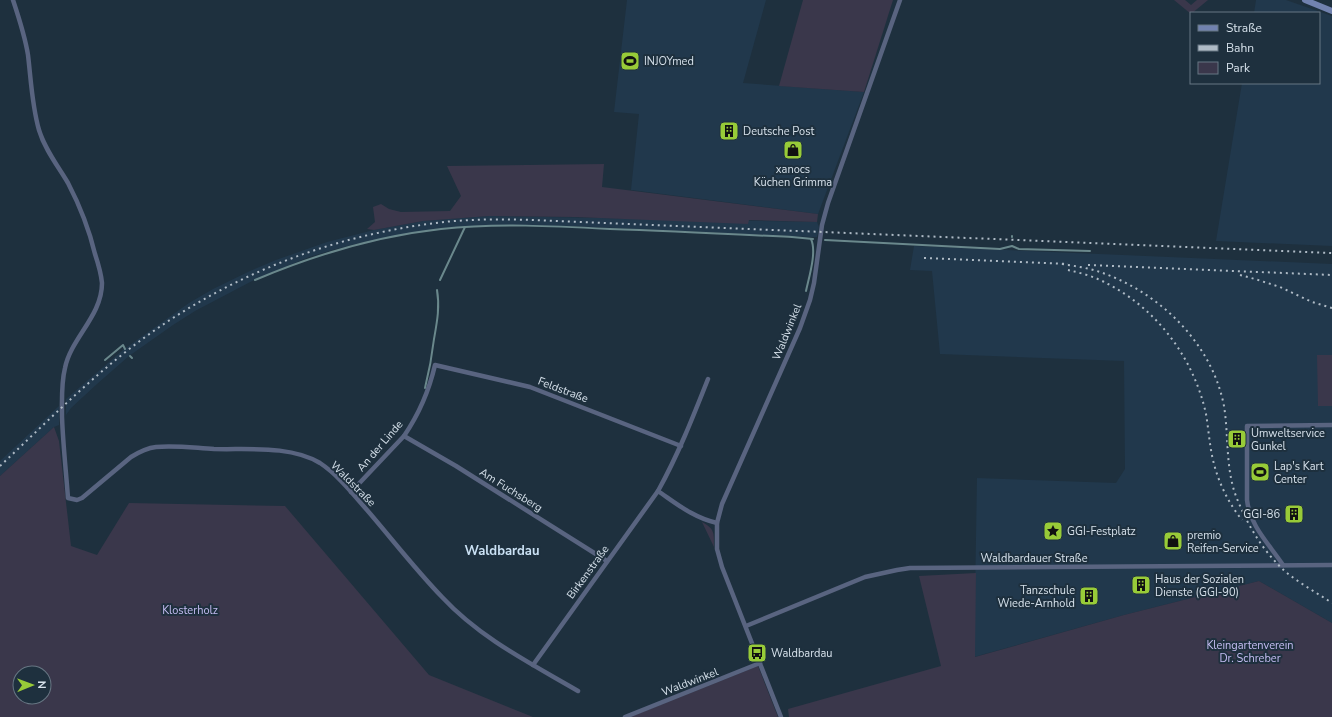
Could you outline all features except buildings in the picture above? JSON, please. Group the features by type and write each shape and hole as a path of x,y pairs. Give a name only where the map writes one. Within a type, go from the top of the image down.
{"main road":[{"path":"1305,0 1332,11"}],"street":[{"name":"Waldstraße","path":"13,0 28,54 35,113 39,131 54,162 76,198 84,217 102,283 96,309 76,344 65,368 62,413 68,498 77,500 82,498 139,452 148,449 166,447 296,453 320,464 351,492 427,581 453,608 476,628 499,644 578,691"},
{"name":"Waldwinkel","path":"781,717 722,567 717,549 717,523 722,504 800,328 810,300 814,283 822,225 828,204 900,0"},
{"name":"An der Linde","path":"351,492 404,436 423,404 435,365"},
{"name":"Feldstraße","path":"435,365 530,387 681,446"},
{"name":"Birkenstraße","path":"533,665 658,491 681,446 708,379"},
{"path":"1283,565 1260,534 1248,509 1247,426 1332,425"},
{"name":"Am Fuchsberg","path":"404,436 456,466 607,561"},
{"path":"658,491 699,518 717,523"},
{"name":"Waldbardauer Straße","path":"746,626 865,577 910,568 1332,565"},
{"name":"Waldwinkel","path":"625,717 760,663"}],"shaded area":[{"path":"627,0 766,0 743,83 864,92 818,214 631,190 639,114 614,112"},
{"path":"1256,0 1286,0 1332,16 1332,246 1216,241 1242,84 1320,84 1320,12 1254,12"},
{"path":"489,216 817,222 819,227 817,237 811,237 571,226 489,225 440,228 364,242 309,257 254,280 195,311 129,356 71,408 66,415 66,399 123,350 189,303 213,289 250,271 327,242 374,230 423,221"},
{"path":"914,246 1332,264 1332,623 1259,581 1124,615 974,657 977,478 1116,483 1125,469 1124,361 940,354 932,271 910,270"},
{"path":"59,406 59,425 54,427 0,476 0,461"}],"green space":[{"path":"803,0 893,0 864,92 779,86"},
{"path":"1174,0 1185,0 1191,5 1197,0 1208,0 1193,12 1190,13"},
{"path":"604,164 602,187 818,214 817,222 749,220 748,224 575,217 489,216 423,221 374,230 367,229 375,222 373,207 381,204 389,209 401,212 450,211 461,196 447,166"},
{"path":"1317,355 1332,355 1332,406 1318,406"},
{"name":"Klosterholz","path":"54,427 59,441 71,546 97,555 129,503 285,506 429,675 533,717 0,717 0,476"},
{"path":"702,522 712,529 714,547"},
{"name":"Kleingartenverein Dr. Schreber","path":"976,573 975,657 1124,615 1259,581 1332,623 1332,717 789,717 788,709 941,666 919,576"},
{"path":"758,666 778,717 630,717"}],"waterway":[{"path":"255,280 300,262 346,248 393,236 462,227 547,226 813,239"},
{"path":"440,280 465,227"},
{"path":"806,291 813,257 813,244 811,239"},
{"path":"825,240 1000,249 1012,246 1019,249 1090,251"},
{"path":"425,388 437,321 437,290"},
{"path":"105,360 123,345 125,349"}],"railway":[{"path":"0,466 109,365 148,335 216,292 289,259 327,246 404,228 455,221 521,220 1332,253"},
{"path":"924,258 1068,264"},
{"path":"1062,264 1100,272 1122,281 1143,293 1180,323 1195,341 1208,361 1218,383 1226,418 1231,478 1238,501 1247,521 1258,540 1279,566 1298,581 1332,603"},
{"path":"1088,265 1332,275"},
{"path":"1068,270 1099,279 1126,295 1158,322 1171,338 1193,374 1206,414 1211,450 1218,478 1226,496 1242,520"},
{"path":"1240,275 1280,287 1312,302 1332,308"}],"place":[{"name":"INJOYmed","path":"630,61"},
{"name":"Deutsche Post","path":"729,131"},
{"name":"xanocs Küchen Grimma","path":"793,150"},
{"name":"Umweltservice Gunkel","path":"1237,439"},
{"name":"Lap's Kart Center","path":"1260,472"},
{"name":"GGI-86","path":"1294,514"},
{"name":"GGI-Festplatz","path":"1053,531"},
{"name":"premio Reifen-Service","path":"1173,541"},
{"name":"Haus der Sozialen Dienste (GGI-90)","path":"1141,585"},
{"name":"Tanzschule Wiede-Arnhold","path":"1089,596"},
{"name":"Waldbardau","path":"757,653"}],"district":[{"name":"Waldbardau","path":"502,551"}]}
